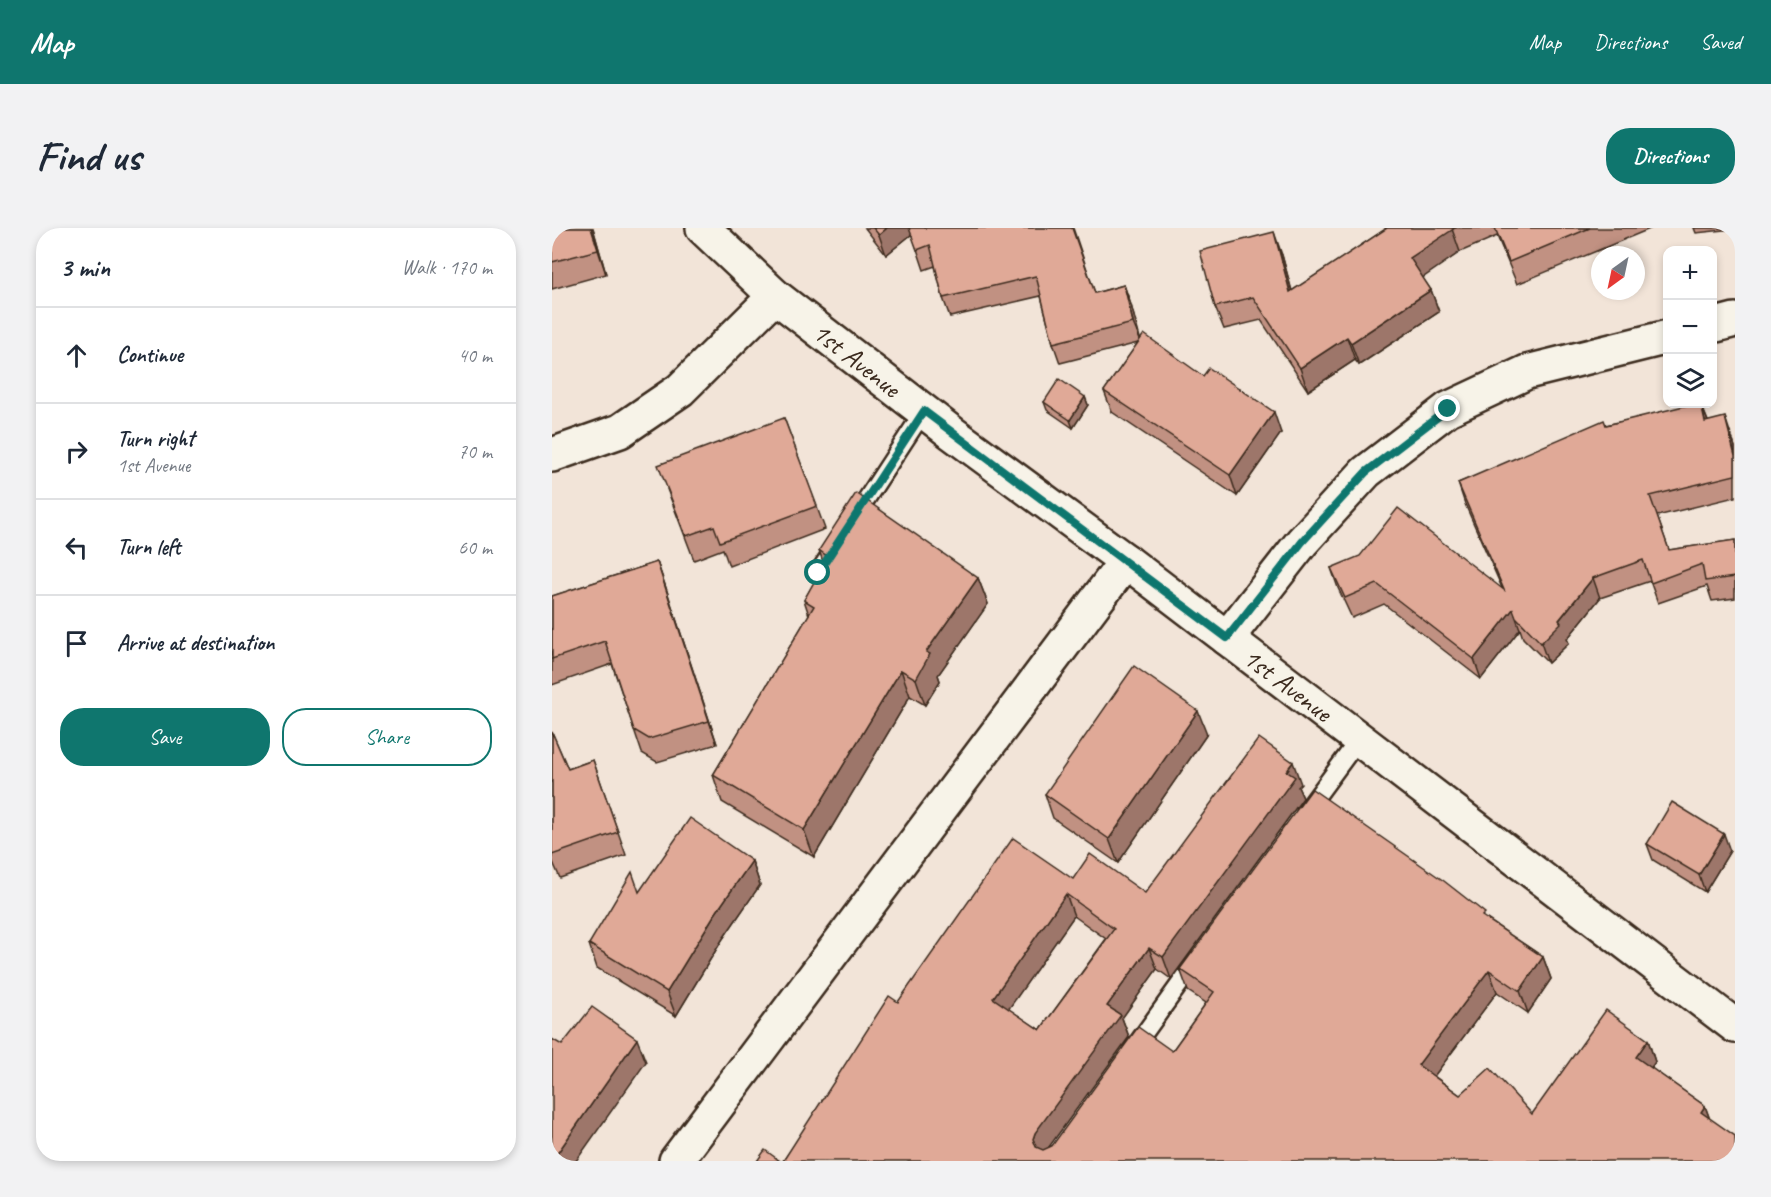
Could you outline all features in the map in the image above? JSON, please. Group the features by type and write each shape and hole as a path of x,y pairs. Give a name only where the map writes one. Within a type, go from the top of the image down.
{"street":[{"name":"1st Avenue","path":"703,228 775,296 1735,1026"},
{"path":"552,455 620,430 680,390 775,296"},
{"path":"1717,325 1735,320"},
{"path":"1227,638 1302,542 1366,472 1448,409 1527,372 1663,338"},
{"path":"676,1161 1126,561"}],"lane":[{"path":"818,573 924,411"},
{"path":"1296,825 1359,738"},
{"path":"1121,1065 1205,950"}],"building":[{"path":"552,228 591,228 598,250 552,262"},
{"path":"873,228 887,228 879,235"},
{"path":"909,228 1072,228 1095,293 1124,285 1133,323 1053,343 1036,276 943,298 930,245 917,250"},
{"path":"1387,228 1455,228 1410,258 1431,290 1351,343 1347,337 1300,368 1253,297 1215,307 1200,251 1274,232 1290,292"},
{"path":"1495,228 1590,228 1509,262"},
{"path":"1144,334 1203,376 1209,368 1274,412 1230,475 1104,391"},
{"path":"1059,379 1085,397 1070,420 1044,402"},
{"path":"1676,408 1702,408 1705,422 1725,417 1735,456 1735,475 1650,496 1669,550 1735,540 1735,577 1705,581 1702,564 1651,583 1643,560 1593,578 1559,620 1561,623 1541,643 1516,617 1513,609 1474,659 1377,584 1345,598 1331,568 1360,556 1398,508 1504,590 1458,483 1604,420 1606,425"},
{"path":"784,418 817,506 720,542 714,526 686,536 658,465"},
{"path":"856,493 978,578 926,652 930,654 916,679 901,670 804,830 713,775 814,606 804,600 828,557 819,550"},
{"path":"657,562 709,721 649,739 634,730 605,641 552,659 552,596"},
{"path":"1134,666 1198,711 1109,839 1045,794"},
{"path":"552,732 568,769 593,760 618,832 552,855"},
{"path":"1259,738 1293,762 1286,771 1295,777 1163,957 1149,948 1107,1006 1121,1015 1035,1133 1033,1139 1036,1147 1043,1150 1052,1146 1138,1027 1172,1051 1214,992 1180,969 1312,789 1444,881 1485,913 1482,916 1543,957 1520,991 1489,970 1418,1065 1460,1095 1490,1068 1532,1114 1606,1010 1648,1040 1636,1057 1705,1106 1701,1112 1735,1136 1735,1161 783,1161 889,996 898,1002 1013,838 1073,879 1090,854 1145,893","holes":["1066,894 1114,929 1040,1030 993,998"]},
{"path":"1672,802 1724,834 1699,875 1647,844"},
{"path":"690,818 752,861 713,917 667,992 589,944 632,872 639,892"},
{"path":"592,1007 637,1039 552,1161 552,1039 562,1045"},
{"path":"765,1150 780,1161 757,1161"}],"route":[{"path":"818,573 924,411 1227,638 1302,542 1366,472 1448,409"}]}
